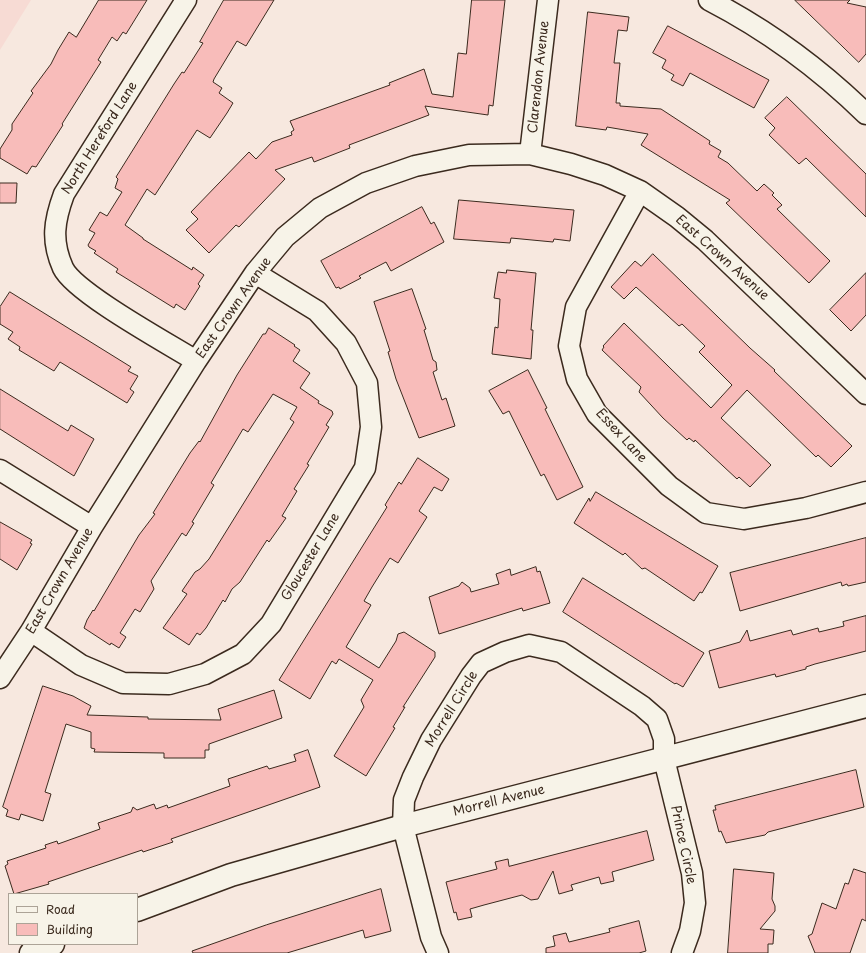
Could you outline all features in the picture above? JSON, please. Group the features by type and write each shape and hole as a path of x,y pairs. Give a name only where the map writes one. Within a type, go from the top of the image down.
{"street":[{"name":"North Hereford Lane","path":"186,0 64,194 56,217 54,241 63,269 84,292 196,361"},
{"name":"Clarendon Avenue","path":"530,154 548,0"},
{"path":"709,0 779,40 840,89 866,114"},
{"name":"East Crown Avenue","path":"0,678 32,631 92,528 196,361 255,273 285,237 320,208 366,183 415,166 469,156 530,154 571,164 605,175 640,191 677,217 705,240 863,384"},
{"name":"Essex Lane","path":"640,191 576,307 569,346 577,379 597,414 669,486 706,513 744,519 806,508 866,492"},
{"name":"Gloucester Lane","path":"32,631 81,665 123,682 169,684 205,674 243,654 271,624 365,468 371,427 367,383 346,343 317,312 255,273"},
{"path":"0,470 92,528"},
{"name":"Morrell Circle","path":"403,826 404,800 413,777 431,740 470,676 481,663 505,652 529,645 561,652 642,706 657,719 664,739 664,759"},
{"name":"Morrell Avenue","path":"138,910 231,875 403,826 866,706"},
{"name":"Prince Circle","path":"664,759 693,881 695,903 690,931 682,953"},
{"path":"403,826 431,937 438,953"},
{"path":"31,953 51,945"}],"shaded area":[{"path":"0,0 31,0 0,50"}],"building":[{"path":"99,0 147,0 126,34 123,32 117,41 112,37 98,60 101,62 62,124 63,125 36,167 32,166 27,174 0,158 0,149 12,130 12,124 33,93 31,91 51,64 69,32 76,37"},
{"path":"224,0 274,0 246,46 237,41 214,79 213,82 222,88 219,93 233,103 227,113 210,138 197,130 155,195 147,189 125,225 143,239 192,270 193,267 204,275 198,284 200,286 185,310 176,304 174,308 116,272 118,269 94,253 96,251 89,247 88,245 95,233 89,230 100,212 107,216 122,192 115,188 118,179 116,177 174,84 182,72 184,73 203,43 200,42"},
{"path":"472,0 505,0 493,106 489,105 488,115 425,106 429,115 349,145 350,148 314,162 312,157 275,170 285,179 239,227 236,225 209,253 186,230 198,219 191,212 249,152 256,159 272,142 292,135 291,132 294,130 290,121 390,85 389,83 424,69 432,94 453,97 458,53 466,54"},
{"path":"795,0 850,0 847,3 866,7 866,54 859,62"},
{"path":"588,12 629,17 627,31 618,30 614,63 620,63 616,103 620,103 620,106 661,109 710,141 709,144 721,151 718,157 728,163 757,191 764,184 774,193 772,195 782,205 777,209 830,261 809,283 726,203 730,200 641,145 648,134 607,127 606,130 576,126"},
{"path":"668,26 769,80 754,108 690,73 683,86 671,80 674,75 662,68 666,60 653,53"},
{"path":"787,97 866,174 866,217 806,158 799,164 769,135 775,128 765,118"},
{"path":"0,183 17,183 16,203 0,203"},
{"path":"459,200 574,210 570,241 554,239 553,242 511,238 510,243 454,239"},
{"path":"422,207 431,224 434,222 444,242 391,271 386,262 359,276 361,278 340,289 339,287 336,288 321,261"},
{"path":"653,254 750,348 775,370 774,371 852,446 831,467 818,455 816,457 747,390 721,418 771,465 750,487 739,477 737,479 695,440 694,442 689,438 687,440 663,418 639,392 641,387 602,350 604,347 603,346 624,323 711,408 732,385 699,352 705,346 682,324 679,326 636,287 624,299 611,287 635,261 641,266"},
{"path":"507,270 536,273 531,330 533,330 531,359 492,354 495,327 498,328 500,299 494,298 498,272 506,273"},
{"path":"866,273 866,315 851,331 830,310"},
{"path":"412,289 426,329 424,330 433,360 436,362 437,370 433,372 442,400 446,398 455,426 419,438 396,379 388,352 390,351 374,302"},
{"path":"10,292 131,367 128,371 138,376 130,389 134,392 127,403 60,362 54,371 19,350 20,347 8,339 13,332 0,324 0,307"},
{"path":"269,328 300,350 293,361 310,373 300,388 319,401 318,403 332,411 333,414 326,425 329,427 307,464 309,465 294,489 297,491 282,516 286,518 269,542 267,540 240,582 232,589 225,602 223,600 206,628 200,635 197,633 189,645 163,628 187,594 182,591 195,572 200,569 209,559 294,422 290,419 297,407 273,394 248,432 243,429 211,483 214,485 192,522 194,523 186,536 182,533 151,581 154,589 140,612 135,609 120,633 126,637 119,648 111,643 110,645 84,628 87,620 93,610 94,611 139,535 155,514 153,513 190,453 199,441 200,442 237,375 263,334 265,334"},
{"path":"528,370 547,408 545,409 583,487 557,500 544,474 541,476 509,411 503,414 489,391"},
{"path":"0,389 68,431 71,425 94,439 74,476 0,429"},
{"path":"418,458 449,479 442,491 434,487 419,511 427,517 398,563 390,558 372,587 364,601 371,605 346,647 379,668 396,641 398,634 404,632 435,652 435,657 403,707 405,707 393,727 395,728 366,776 334,756 364,707 361,700 373,680 339,659 336,664 332,661 310,699 279,680 387,507 385,505 399,482 401,484"},
{"path":"596,492 718,566 702,593 700,592 694,601 645,568 642,569 625,553 623,555 574,523 589,498 590,501"},
{"path":"0,522 32,540 30,543 32,544 17,570 0,559"},
{"path":"866,538 866,582 842,586 841,582 740,611 730,573"},
{"path":"536,567 537,572 540,571 550,603 523,611 522,608 439,634 429,597 459,586 462,582 470,588 471,592 499,584 496,574 510,569 511,575"},
{"path":"583,578 704,653 683,687 676,683 675,684 563,612"},
{"path":"866,616 866,651 815,664 806,667 806,669 776,677 775,674 719,688 709,651 740,642 747,630 750,641 791,630 793,635 818,628 819,632 844,626 843,622"},
{"path":"43,686 73,696 91,706 87,715 148,717 148,719 221,720 218,709 274,690 282,718 209,744 209,750 205,750 205,758 164,758 164,753 94,752 95,749 91,748 91,732 66,724 45,792 51,794 43,821 21,814 19,820 6,816 8,810 3,807"},
{"path":"308,750 320,787 171,839 173,842 143,852 142,850 48,882 49,884 14,893 5,866 8,864 7,861 46,848 45,845 57,841 58,844 100,829 98,823 131,812 133,807 137,810 154,804 156,809 167,805 168,808 230,786 228,779 267,766 269,769 296,761 294,755"},
{"path":"856,770 864,807 768,832 765,835 726,843 721,831 719,832 713,810 716,810 715,806"},
{"path":"647,831 654,860 612,872 614,881 601,884 599,877 571,885 573,890 559,894 553,871 538,899 531,900 522,895 470,909 472,917 458,920 456,912 454,913 446,882 497,869 495,862 508,859 509,866"},
{"path":"734,869 774,873 772,899 775,906 775,911 760,929 774,930 773,944 768,944 768,953 728,953"},
{"path":"854,869 866,873 866,921 862,919 850,953 815,953 808,936 812,934 822,903 836,909 845,883 848,884"},
{"path":"381,889 391,931 365,938 363,930 287,953 193,953 192,951 266,925"},
{"path":"639,921 646,951 639,953 546,953 546,948 555,946 553,936 566,933 569,942 610,932 609,929"}]}
